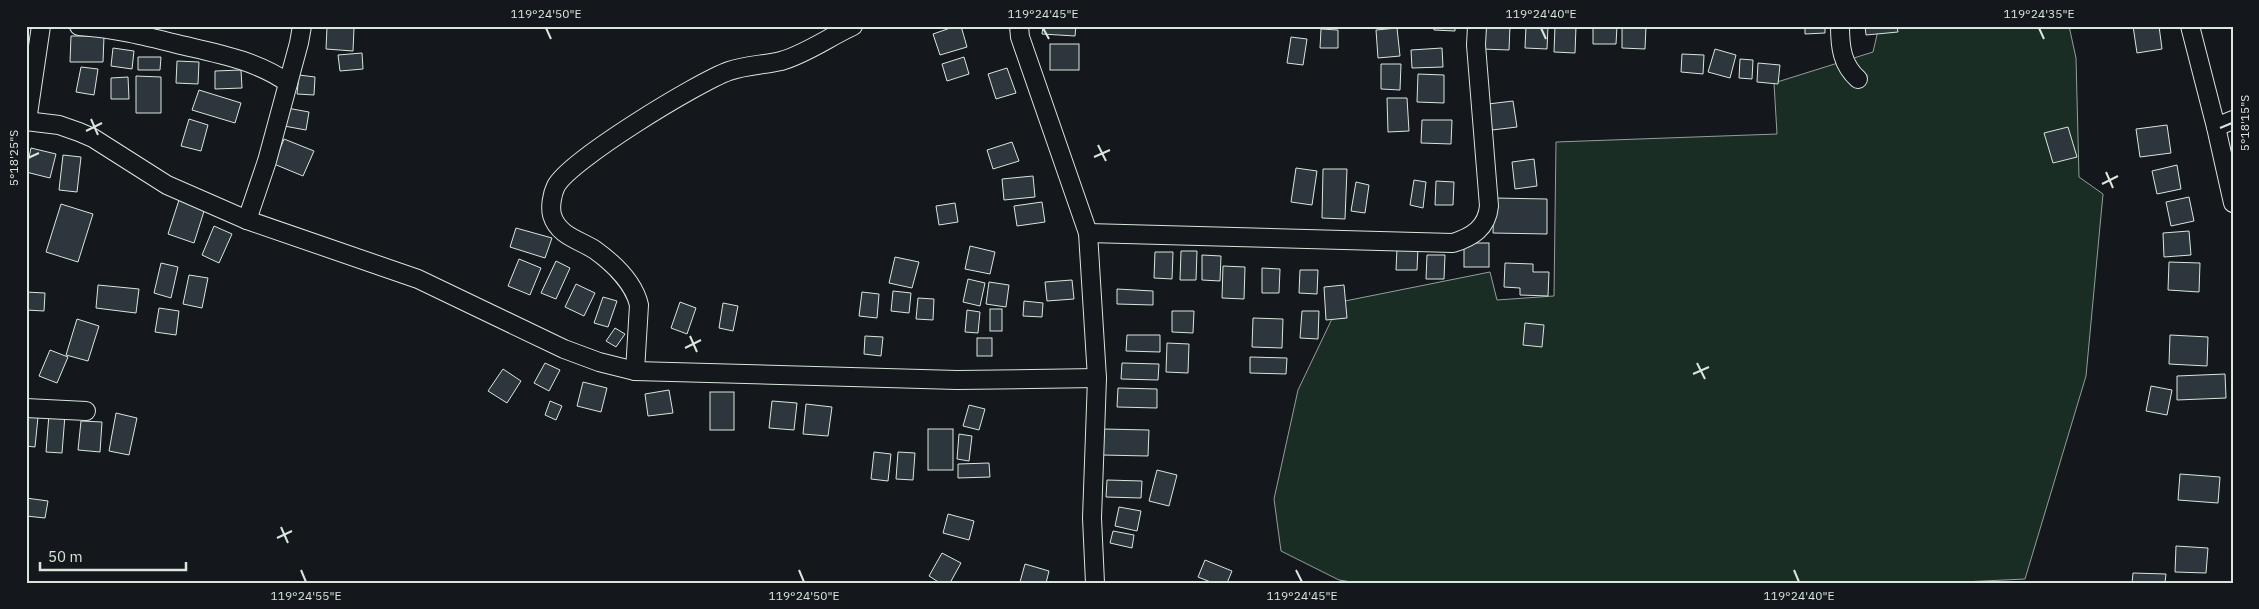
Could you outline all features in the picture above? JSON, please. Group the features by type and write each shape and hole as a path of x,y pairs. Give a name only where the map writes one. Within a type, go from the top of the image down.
{"street":[{"path":"41,26 27,121 58,126 79,132 93,138 167,185 247,220 418,279 564,349 600,362 635,371 957,380 1097,378"},
{"path":"79,26 128,32 222,55 252,64 278,76 288,83"},
{"path":"247,220 267,160 302,26"},
{"path":"635,371 638,297 628,281 596,251 563,233 557,226 552,215 552,198 556,186 578,164 634,125 705,82 729,71 781,61 853,26"},
{"path":"1019,26 1020,37 1088,233 1097,378 1092,518 1094,583"},
{"path":"1088,233 1453,243 1472,236 1488,217 1489,206 1476,45 1477,26"},
{"path":"1840,26 1840,42 1845,65 1858,79"},
{"path":"2190,26 2233,203"},
{"path":"2216,127 2233,120"},
{"path":"26,408 86,411"}],"green space":[{"path":"1879,26 2069,26 2076,58 2079,177 2103,194 2086,376 2025,579 1941,583 1358,583 1339,580 1281,551 1274,499 1298,390 1340,302 1490,272 1497,300 1554,296 1556,142 1777,134 1774,83 1873,52"}],"building":[{"path":"961,26 967,47 940,55 933,34"},
{"path":"1043,26 1076,26 1075,36 1042,34"},
{"path":"1434,26 1455,26 1455,31 1434,30"},
{"path":"1482,26 1510,26 1509,50 1482,49"},
{"path":"1526,26 1548,26 1547,49 1525,48"},
{"path":"1555,26 1576,26 1575,53 1554,52"},
{"path":"1593,26 1617,26 1616,44 1593,44"},
{"path":"1622,26 1646,26 1645,49 1622,48"},
{"path":"1805,26 1825,26 1825,33 1805,34"},
{"path":"1865,26 1897,26 1898,32 1866,35"},
{"path":"2133,26 2159,26 2162,49 2137,53"},
{"path":"327,27 354,28 353,51 326,49"},
{"path":"1397,28 1400,56 1378,58 1376,30"},
{"path":"1321,29 1338,30 1338,48 1320,48"},
{"path":"71,36 104,36 103,62 70,62"},
{"path":"1291,37 1307,39 1303,65 1287,63"},
{"path":"1050,44 1079,44 1079,70 1050,70"},
{"path":"113,48 134,51 132,69 111,66"},
{"path":"1442,48 1443,67 1412,68 1411,50"},
{"path":"1715,49 1736,55 1730,78 1708,72"},
{"path":"362,53 363,69 340,71 338,55"},
{"path":"1682,54 1704,55 1703,74 1681,72"},
{"path":"138,57 161,57 160,70 138,70"},
{"path":"964,57 969,74 947,81 942,64"},
{"path":"1740,59 1753,60 1752,79 1739,78"},
{"path":"177,61 199,62 198,84 176,83"},
{"path":"1758,63 1780,65 1778,84 1757,82"},
{"path":"1381,64 1401,64 1400,90 1381,89"},
{"path":"81,67 98,69 94,95 76,92"},
{"path":"1007,68 1016,93 996,99 988,74"},
{"path":"241,70 242,88 215,89 215,71"},
{"path":"1418,74 1444,75 1444,103 1417,102"},
{"path":"299,75 315,77 314,95 297,94"},
{"path":"136,76 161,77 161,113 136,113"},
{"path":"128,77 129,99 111,99 111,78"},
{"path":"199,90 241,103 235,123 192,110"},
{"path":"1387,98 1407,98 1409,131 1388,132"},
{"path":"1513,101 1517,127 1492,130 1488,104"},
{"path":"287,108 309,112 306,130 284,126"},
{"path":"189,119 208,125 201,151 181,146"},
{"path":"1422,120 1452,120 1451,144 1421,143"},
{"path":"2167,125 2171,153 2140,157 2136,129"},
{"path":"2068,127 2077,157 2053,163 2044,133"},
{"path":"284,139 314,151 303,176 274,164"},
{"path":"1012,142 1019,161 993,169 987,150"},
{"path":"31,148 56,154 50,178 26,172"},
{"path":"63,155 81,157 77,192 59,190"},
{"path":"1534,159 1537,186 1515,189 1512,162"},
{"path":"2177,165 2181,189 2157,194 2152,171"},
{"path":"1296,168 1317,171 1312,205 1291,202"},
{"path":"1323,169 1347,169 1345,219 1322,218"},
{"path":"1033,176 1035,197 1004,200 1002,179"},
{"path":"1414,180 1426,182 1423,208 1410,205"},
{"path":"1436,181 1454,182 1453,205 1435,205"},
{"path":"1356,182 1369,185 1365,213 1351,211"},
{"path":"2189,197 2194,221 2171,226 2166,202"},
{"path":"1494,198 1547,199 1547,234 1493,233"},
{"path":"179,200 205,208 194,243 168,234"},
{"path":"1042,202 1045,222 1017,226 1014,206"},
{"path":"955,203 958,222 939,225 936,206"},
{"path":"61,204 93,214 78,262 46,252"},
{"path":"214,226 232,234 219,263 202,255"},
{"path":"516,228 552,238 545,258 510,247"},
{"path":"2189,231 2191,255 2164,257 2163,233"},
{"path":"1464,243 1489,243 1489,267 1464,267"},
{"path":"970,246 995,252 990,274 965,269"},
{"path":"1397,248 1418,248 1417,270 1396,270"},
{"path":"1181,251 1197,251 1196,280 1180,280"},
{"path":"1155,252 1173,252 1172,279 1154,278"},
{"path":"1202,255 1221,256 1220,281 1202,280"},
{"path":"1427,255 1445,255 1444,279 1426,279"},
{"path":"895,257 919,262 912,288 889,283"},
{"path":"519,259 541,268 530,295 508,286"},
{"path":"556,261 570,268 556,299 541,293"},
{"path":"2169,262 2200,263 2199,292 2168,290"},
{"path":"161,263 178,267 171,298 154,293"},
{"path":"1505,263 1533,264 1533,272 1549,272 1548,296 1520,295 1520,288 1504,287"},
{"path":"1223,266 1245,267 1244,299 1222,298"},
{"path":"1262,268 1280,269 1279,293 1262,293"},
{"path":"1300,270 1318,270 1317,294 1299,293"},
{"path":"189,275 208,278 202,308 183,304"},
{"path":"968,279 985,283 980,306 963,302"},
{"path":"1072,280 1074,299 1047,301 1045,282"},
{"path":"989,282 1009,285 1006,307 986,304"},
{"path":"576,284 595,293 584,316 565,307"},
{"path":"98,285 139,289 136,313 96,308"},
{"path":"1344,285 1347,318 1326,320 1324,287"},
{"path":"1117,289 1153,291 1153,305 1117,304"},
{"path":"893,291 911,293 909,313 891,311"},
{"path":"26,292 45,293 44,311 26,310"},
{"path":"862,292 879,294 877,318 859,316"},
{"path":"603,297 617,301 608,327 594,323"},
{"path":"918,298 934,299 933,320 916,319"},
{"path":"1024,301 1043,303 1042,317 1023,316"},
{"path":"680,302 696,308 687,334 671,328"},
{"path":"723,303 738,306 733,331 719,328"},
{"path":"159,308 179,311 176,335 155,332"},
{"path":"990,309 1002,309 1002,331 990,331"},
{"path":"967,310 980,312 978,333 965,332"},
{"path":"1172,311 1194,311 1193,333 1172,332"},
{"path":"1302,311 1319,311 1318,339 1300,338"},
{"path":"1253,318 1283,319 1282,348 1252,347"},
{"path":"77,319 99,326 88,361 66,355"},
{"path":"1525,323 1544,325 1542,347 1523,345"},
{"path":"615,328 625,334 616,347 606,341"},
{"path":"1127,335 1160,335 1160,352 1126,351"},
{"path":"2170,335 2208,337 2207,366 2169,364"},
{"path":"865,336 883,337 881,356 864,354"},
{"path":"977,338 992,338 992,356 977,356"},
{"path":"1167,343 1189,344 1188,373 1166,372"},
{"path":"50,350 68,357 57,383 39,376"},
{"path":"1250,357 1287,358 1286,374 1250,373"},
{"path":"545,363 560,370 549,391 534,383"},
{"path":"1122,363 1159,364 1158,380 1121,379"},
{"path":"503,369 521,381 507,403 488,391"},
{"path":"2225,374 2226,398 2177,400 2177,376"},
{"path":"583,382 607,388 601,412 577,406"},
{"path":"2151,386 2172,390 2167,415 2146,411"},
{"path":"1118,388 1157,389 1157,408 1117,407"},
{"path":"669,390 673,413 648,416 645,394"},
{"path":"710,392 734,392 734,430 710,430"},
{"path":"550,401 562,406 556,420 545,415"},
{"path":"772,401 797,403 794,430 769,428"},
{"path":"806,404 832,407 828,436 803,434"},
{"path":"969,405 985,409 979,430 963,426"},
{"path":"116,413 137,418 129,455 109,451"},
{"path":"49,414 65,415 62,453 46,452"},
{"path":"26,416 38,417 35,447 26,446"},
{"path":"81,421 102,422 100,452 78,450"},
{"path":"928,429 953,429 953,470 928,470"},
{"path":"1103,429 1149,430 1148,456 1102,455"},
{"path":"959,434 972,436 969,461 957,459"},
{"path":"874,452 891,454 888,481 871,479"},
{"path":"898,452 915,453 913,480 896,479"},
{"path":"989,463 990,477 958,478 958,464"},
{"path":"1157,470 1177,475 1169,506 1149,501"},
{"path":"2180,474 2220,477 2218,503 2178,500"},
{"path":"1107,480 1142,481 1141,498 1106,497"},
{"path":"26,498 48,501 45,518 26,516"},
{"path":"1119,507 1141,511 1137,531 1115,526"},
{"path":"948,514 974,521 969,540 943,533"},
{"path":"1113,531 1134,535 1132,548 1110,543"},
{"path":"2176,546 2208,548 2206,573 2175,572"},
{"path":"942,553 961,563 950,583 940,583 929,576"},
{"path":"1205,560 1232,571 1227,583 1213,583 1198,577"},
{"path":"1025,564 1049,571 1046,583 1020,582"},
{"path":"2133,573 2166,574 2165,583 2132,583"}]}
